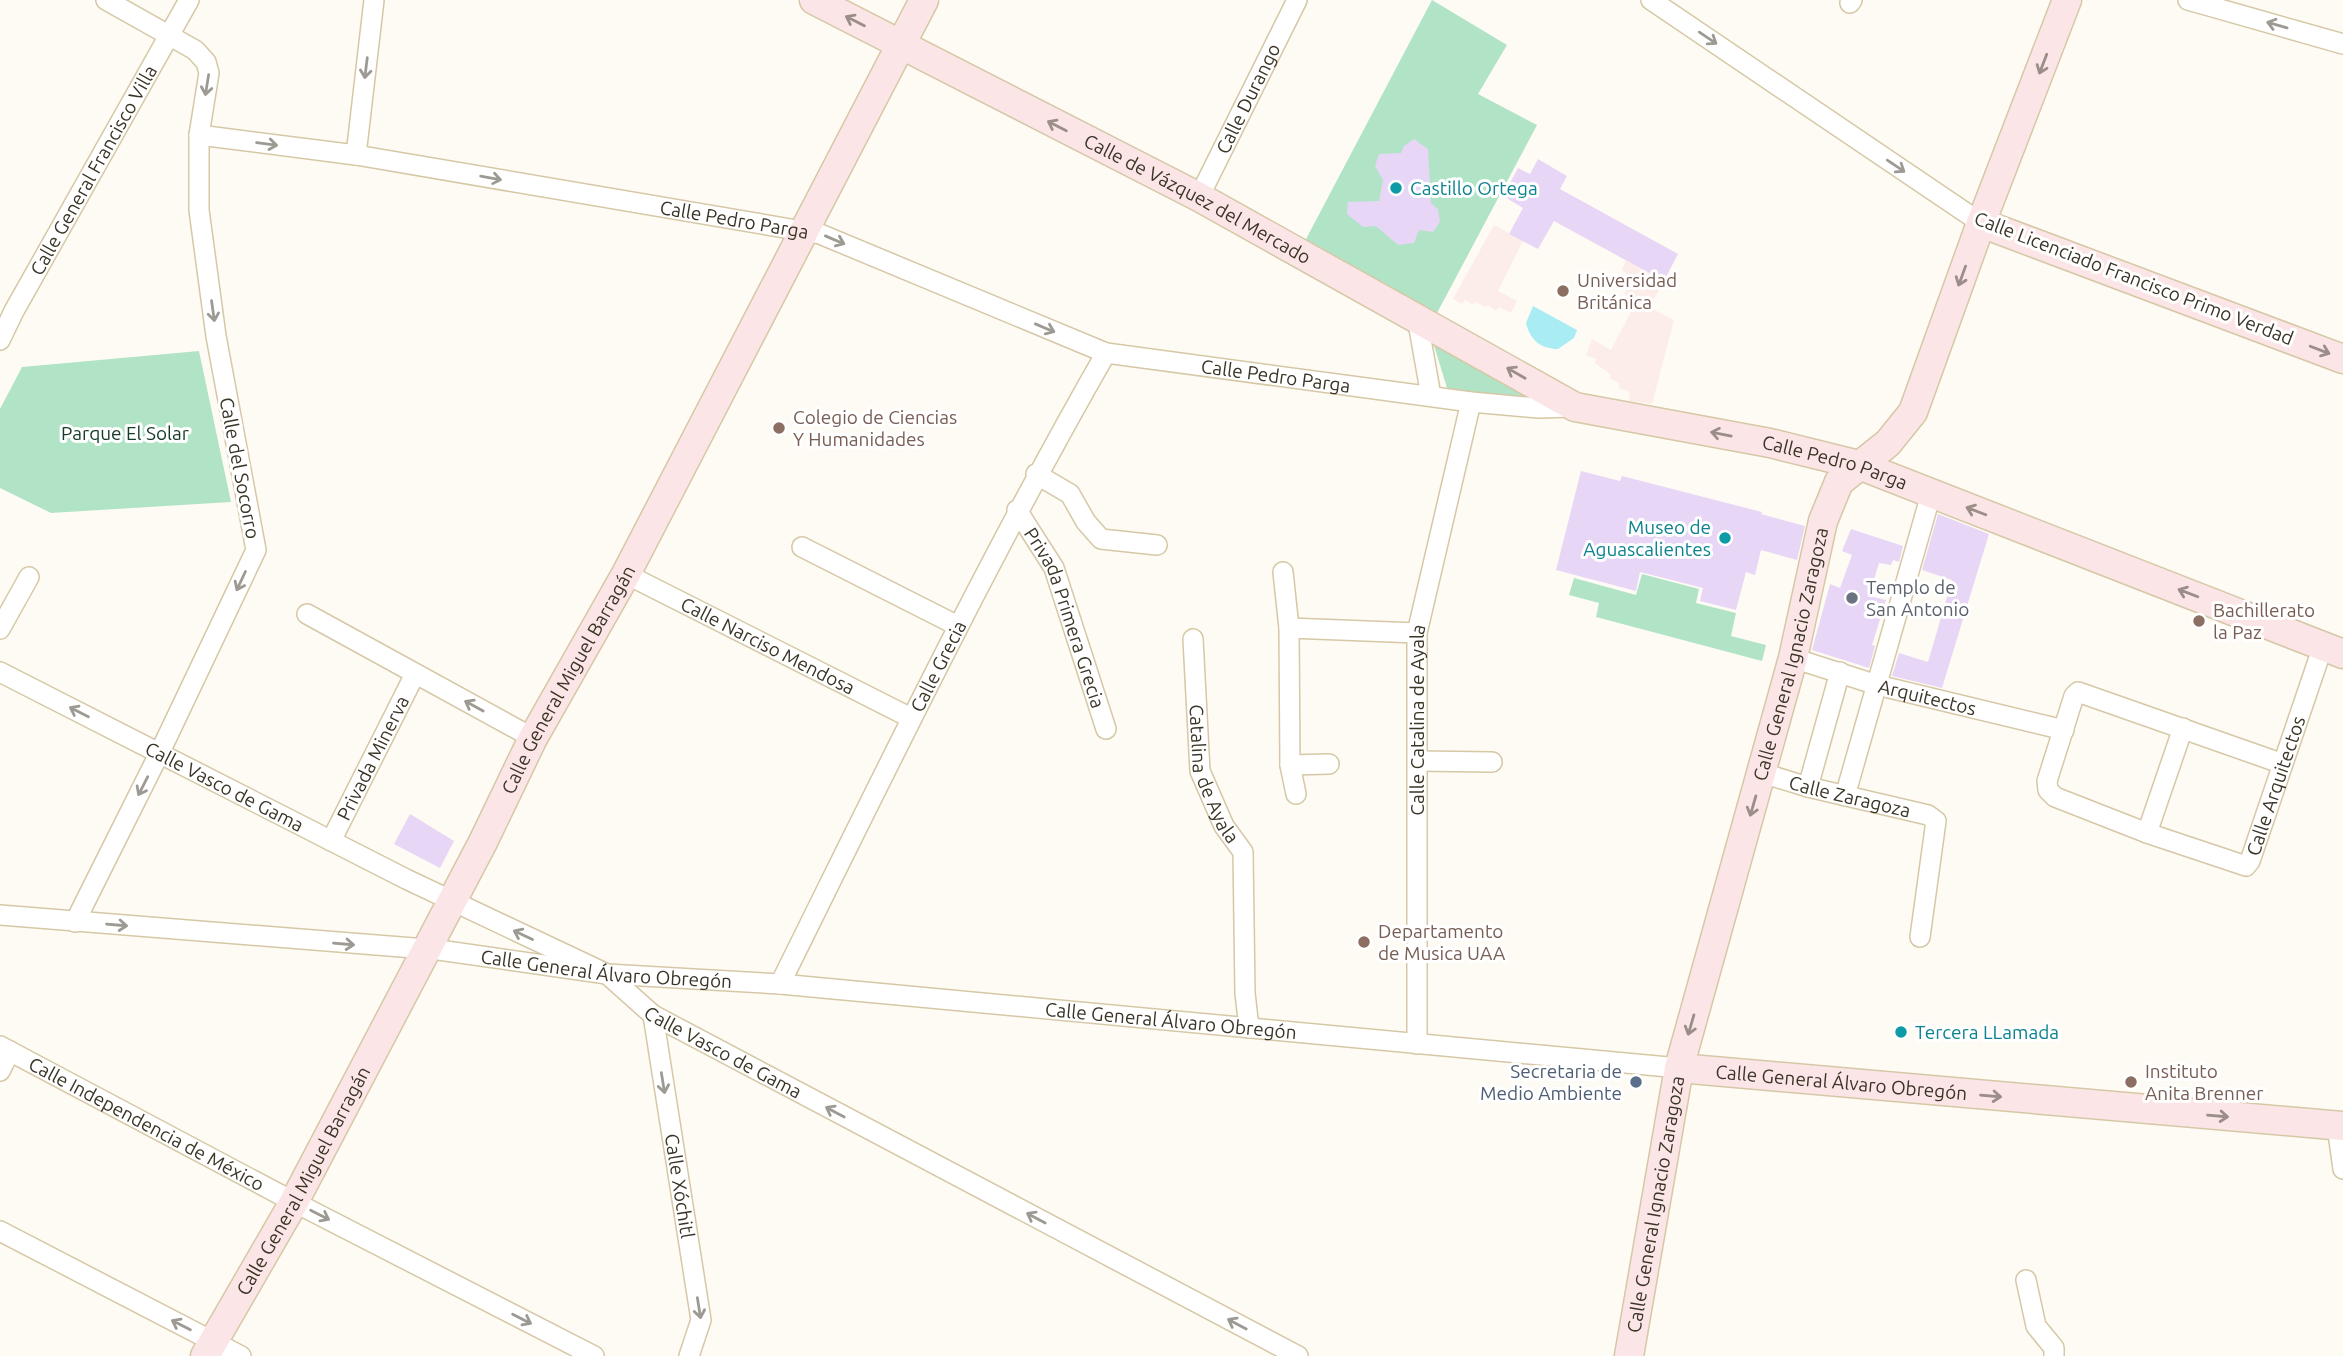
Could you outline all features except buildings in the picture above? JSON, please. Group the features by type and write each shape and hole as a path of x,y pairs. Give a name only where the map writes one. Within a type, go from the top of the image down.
{"street":[{"path":"106,0 171,35"},
{"name":"Calle General Francisco Villa","path":"0,340 7,307 171,35 189,0"},
{"path":"356,155 374,0"},
{"name":"Calle de Vázquez del Mercado","path":"814,0 1199,197 1575,407"},
{"name":"Calle General Miguel Barragán","path":"208,1349 294,1202 483,842 533,738 626,574 924,0"},
{"name":"Calle Durango","path":"1199,197 1296,0"},
{"name":"Calle General Ignacio Zaragoza","path":"1629,1356 1679,1068 1793,657 1823,522 1839,482 1888,443 1913,412 1981,223 2067,0"},
{"path":"2188,0 2343,44"},
{"name":"Calle Licenciado Francisco Primo Verdad","path":"1654,1 1981,223 2343,359"},
{"name":"Calle del Socorro","path":"75,922 256,550 216,336 199,211 199,135 209,73 206,62 195,50 171,35"},
{"name":"Calle Pedro Parga","path":"199,135 356,155 820,234 1105,353 1471,402 1538,408 1575,407 1770,443 1859,465 2333,650"},
{"path":"1417,317 1431,396"},
{"name":"Calle Grecia","path":"780,984 1017,510 1105,353"},
{"name":"Calle Catalina de Ayala","path":"1417,1044 1417,634 1471,402"},
{"path":"1036,474 1070,494 1086,522 1101,539 1157,545"},
{"path":"1845,796 1931,494"},
{"name":"Privada Primera Grecia","path":"1017,510 1054,568 1107,729"},
{"path":"802,547 958,626"},
{"path":"1283,572 1289,628 1290,765 1296,794"},
{"name":"Calle Narciso Mendosa","path":"626,574 911,718"},
{"path":"0,629 29,577"},
{"name":"Privada Minerva","path":"307,614 533,738"},
{"path":"1289,628 1417,634"},
{"name":"Catalina de Ayala","path":"1193,639 1200,771 1224,826 1243,852 1245,993 1249,1028"},
{"name":"Calle Arquitectos","path":"2064,730 2047,781 2048,790 2054,797 2147,833 2246,866 2283,764 2333,650"},
{"name":"Arquitectos","path":"1793,657 1877,685 2064,730"},
{"name":"Calle Vasco de Gama","path":"0,672 451,901 607,974 653,1016 1298,1356"},
{"path":"1808,787 1840,672"},
{"name":"Privada Minerva","path":"331,841 415,674"},
{"path":"2064,730 2078,692 2283,764"},
{"path":"2147,833 2183,728"},
{"path":"1418,761 1492,762"},
{"path":"1290,765 1329,764"},
{"name":"Calle Zaragoza","path":"1762,773 1808,787 1928,815 1936,821 1920,937"},
{"name":"Calle General Álvaro Obregón","path":"0,915 425,951 439,950 607,974 780,984 1679,1068 2340,1126"},
{"name":"Calle Xóchitl","path":"653,1016 701,1320 689,1356"},
{"path":"0,1071 5,1049"},
{"name":"Calle Independencia de México","path":"5,1049 571,1351 594,1356"},
{"path":"2340,1126 2343,1169"},
{"path":"0,1231 208,1349 241,1356"},
{"path":"2026,1280 2036,1326 2054,1348 2054,1356"}],"shaded area":[{"path":"1494,225 1523,241 1498,291 1517,301 1511,313 1499,307 1496,311 1487,305 1485,307 1476,302 1473,305 1465,300 1462,304 1453,299"},
{"path":"1626,260 1664,281 1649,307 1674,320 1652,404 1629,401 1630,392 1619,388 1619,383 1610,379 1610,374 1595,363 1596,359 1586,355 1592,339 1611,350 1636,302 1624,294 1628,286 1624,281 1627,274 1622,270"}],"green space":[{"path":"1432,0 1507,45 1478,94 1537,125 1437,313 1305,241"},
{"path":"1433,342 1540,403 1447,388"},
{"name":"Parque El Solar","path":"199,351 231,502 51,513 0,488 0,409 22,367"},
{"path":"1642,574 1699,589 1696,603 1736,613 1731,636 1766,645 1762,661 1596,617 1599,603 1569,595 1574,578 1636,595"}],"water":[{"path":"1533,306 1577,330 1574,338 1558,349 1537,342 1526,323"}],"place":[{"name":"Castillo Ortega","path":"1396,188"},
{"name":"Universidad Británica","path":"1563,291"},
{"name":"Colegio de Ciencias Y Humanidades","path":"779,428"},
{"name":"Museo de Aguascalientes","path":"1725,538"},
{"name":"Templo de San Antonio","path":"1852,598"},
{"name":"Bachillerato la Paz","path":"2199,621"},
{"name":"Departamento de Musica UAA","path":"1364,942"},
{"name":"Tercera LLamada","path":"1901,1032"},
{"name":"Secretaria de Medio Ambiente","path":"1636,1082"},
{"name":"Instituto Anita Brenner","path":"2131,1082"}]}
